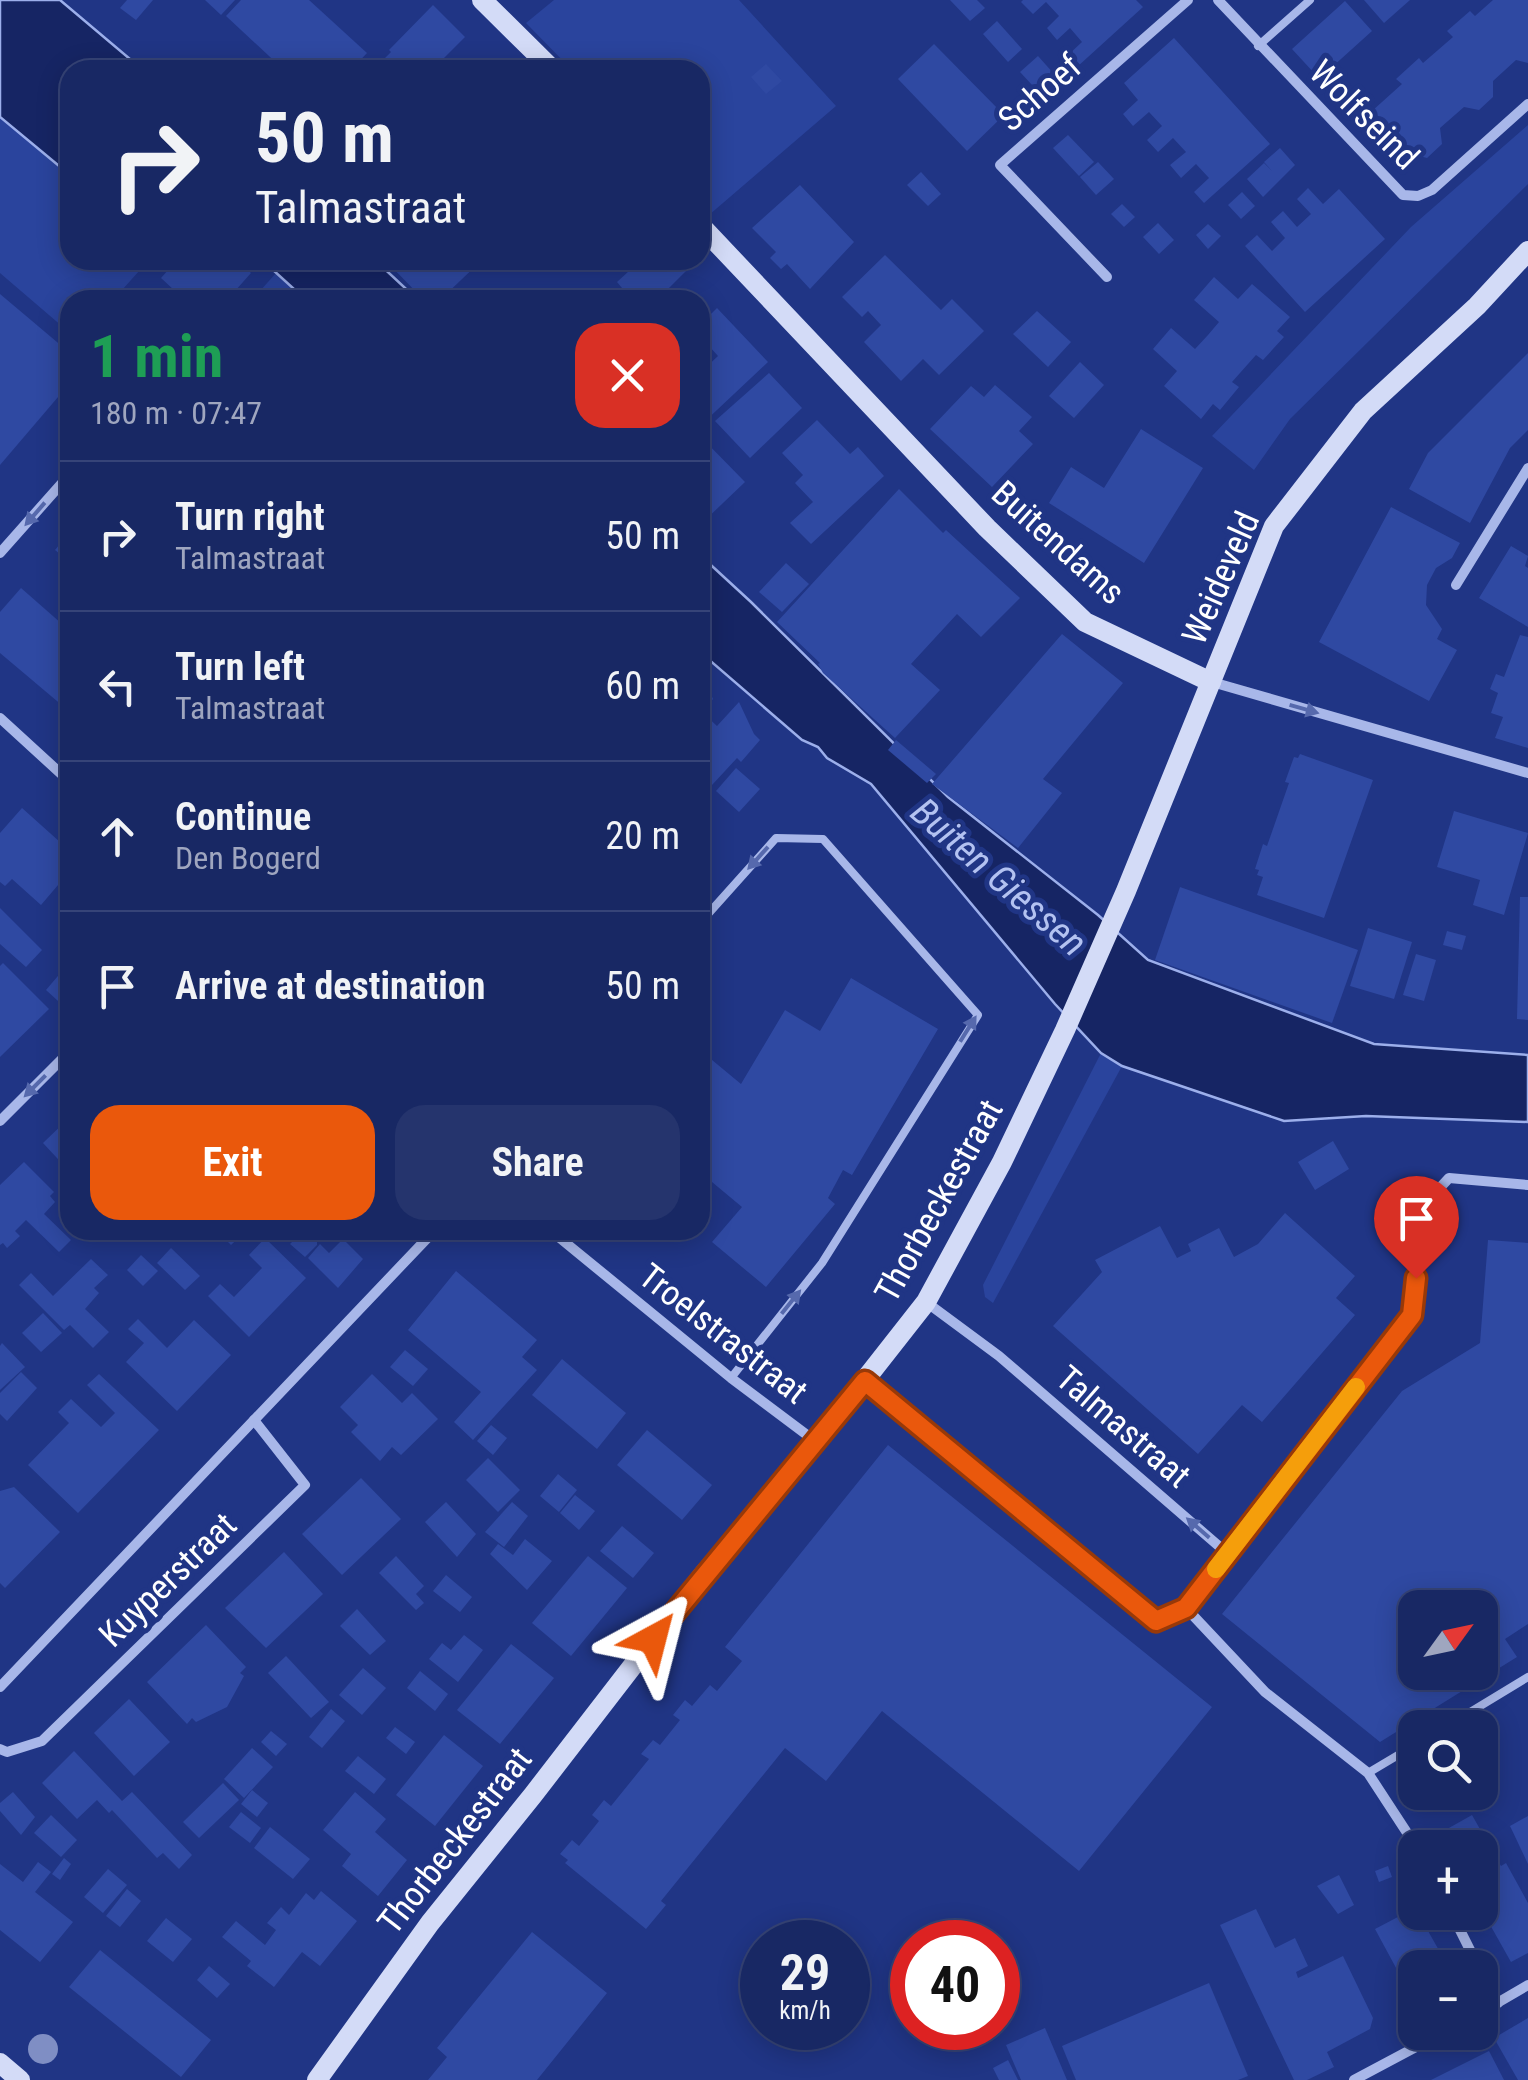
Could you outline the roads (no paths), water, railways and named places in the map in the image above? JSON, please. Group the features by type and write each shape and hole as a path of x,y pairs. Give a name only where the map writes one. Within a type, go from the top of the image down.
{"street":[{"path":"482,0 543,60"},
{"name":"Schoef","path":"1107,277 1000,165 1188,0"},
{"name":"Wolfseind","path":"1218,0 1258,46 1410,197 1432,190 1528,104"},
{"name":"Buitendams","path":"710,236 988,528 1085,622 1211,682 1528,774"},
{"name":"Weideveld","path":"1126,891 1274,526 1363,412 1477,306 1528,251"},
{"path":"1456,585 1528,468"},
{"path":"0,553 60,485"},
{"path":"0,718 60,773"},
{"name":"Thorbeckestraat","path":"317,2080 430,1923 702,1576 816,1442 926,1302 1002,1162 1066,1030 1126,891"},
{"path":"0,1121 60,1062"},
{"path":"865,1381 1156,1621 1186,1608 1412,1315 1425,1204 1450,1178 1528,1186"},
{"name":"Kuyperstraat","path":"0,1687 425,1240"},
{"name":"Troelstrastraat","path":"562,1240 730,1378 816,1442"},
{"name":"Talmastraat","path":"926,1302 999,1356 1228,1554"},
{"name":"Kuyperstraat","path":"0,1749 7,1752 42,1742 304,1485 254,1420"},
{"path":"1186,1608 1265,1692 1368,1774 1405,1830"},
{"path":"1498,2002 1528,1985"},
{"path":"1354,2080 1410,2050"},
{"path":"0,2063 20,2080"}],"lane":[{"path":"1258,46 1310,0"},
{"path":"710,913 776,838 823,839 978,1015 822,1263 730,1378"},
{"path":"1474,1710 1528,1677"},
{"path":"1368,1774 1398,1755"}],"water":[{"path":"0,0 60,0 131,60 60,60 60,167 0,117"},
{"path":"273,270 386,270 407,290 295,290"},
{"name":"Buiten Giessen","path":"710,564 948,797 1098,915 1148,960 1374,1044 1528,1055 1528,1122 1366,1116 1284,1121 1122,1066 1101,1053 1055,1004 871,784 802,740 710,661"}]}
